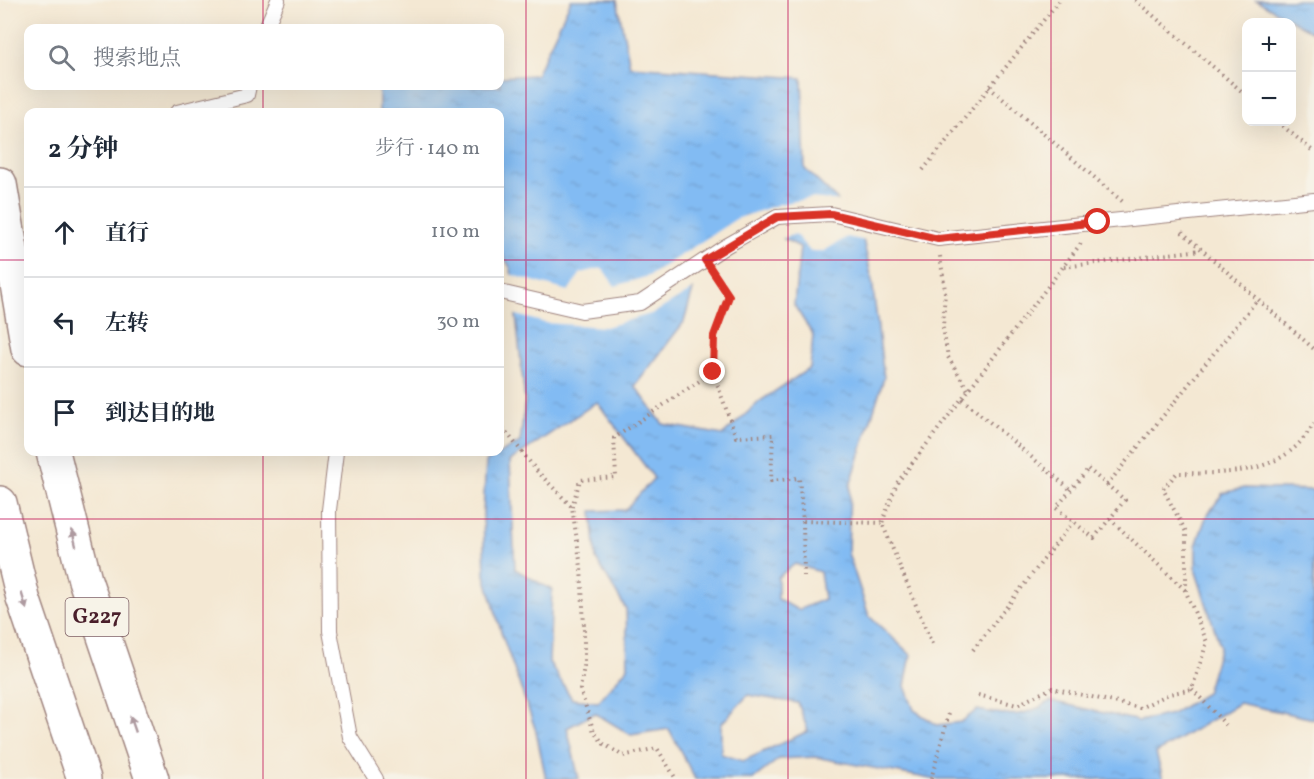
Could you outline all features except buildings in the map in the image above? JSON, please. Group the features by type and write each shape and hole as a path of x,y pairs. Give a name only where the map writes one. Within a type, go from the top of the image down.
{"highway":[{"path":"0,184 24,326"},
{"name":"G227","path":"54,456 84,580 152,779"},
{"name":"G227","path":"0,503 23,598 84,779"}],"lane":[{"path":"268,24 278,0"},
{"path":"193,108 247,95 248,90"},
{"path":"504,293 582,311 640,303 705,260 777,217 831,214 938,239 1314,200"},
{"path":"336,456 329,510 330,631 350,737 376,779"}],"path":[{"path":"1135,0 1242,92"},
{"path":"923,170 1059,1"},
{"path":"989,87 1141,218"},
{"path":"1283,126 1314,152"},
{"path":"1163,216 1314,348"},
{"path":"932,644 882,523 897,483 1098,222"},
{"path":"938,239 945,290 944,328 948,357 968,390"},
{"path":"1063,267 1202,250"},
{"path":"705,260 729,296 714,336 713,372 728,420 736,436 773,435 771,481 799,478 803,521 804,576"},
{"path":"1107,485 1258,299"},
{"path":"676,779 657,748 623,756 604,744 594,732 580,689 584,666 583,602 581,567 572,507 580,480 616,477 614,438 669,404 713,372"},
{"path":"962,399 1071,490"},
{"path":"1192,688 1207,642 1186,592 1185,532 1163,489 1177,473 1232,474 1262,465 1293,450 1314,424"},
{"path":"504,429 537,471 572,507"},
{"path":"1088,470 1107,485 1125,500 1094,538 1056,508 1088,470"},
{"path":"1110,519 1186,592"},
{"path":"803,521 882,523"},
{"path":"973,650 1073,522"},
{"path":"978,695 1017,705 1052,688 1140,708 1169,694 1192,688"},
{"path":"1192,688 1226,725"},
{"path":"931,779 950,710"}],"water":[{"path":"571,0 617,0 630,66 802,78 805,169 859,221 872,280 884,378 850,486 848,553 869,616 911,655 905,686 914,710 937,725 961,722 977,710 1015,714 1031,711 1051,701 1139,721 1172,714 1206,693 1220,646 1196,572 1196,546 1206,517 1223,493 1244,488 1314,490 1314,719 1239,703 1156,753 1163,779 932,779 815,757 779,759 753,779 695,779 669,729 631,735 595,713 567,728 579,779 546,779 536,731 502,635 485,575 483,513 486,462 496,456 504,456 504,451 520,442 525,401 511,269 504,257 504,108 379,108 379,90 504,90 504,77 536,75","holes":["751,222 800,247 794,305 813,335 810,368 760,401 723,435 663,424 635,386 684,322 705,247","597,402 654,478 625,510 592,511 596,559 626,609 628,667 598,702 572,699 549,662 552,590 515,569 510,461","795,564 820,572 824,599 798,610 778,599 778,577","748,695 798,703 808,731 743,761 721,754 721,724"]},
{"path":"1256,0 1314,0 1314,33 1296,23 1296,18 1288,18"}],"pier":[{"path":"811,198 842,201 861,220 866,241 847,237 824,251 810,251 795,234 779,240 751,225 707,249 697,287 654,313 605,327 545,323 513,314 509,274 568,291 581,273 602,268 615,286 649,276 736,219 780,204"}],"route":[{"path":"713,372 714,336 729,296 705,260 777,217 831,214 912,235 938,239 1098,222"}]}
